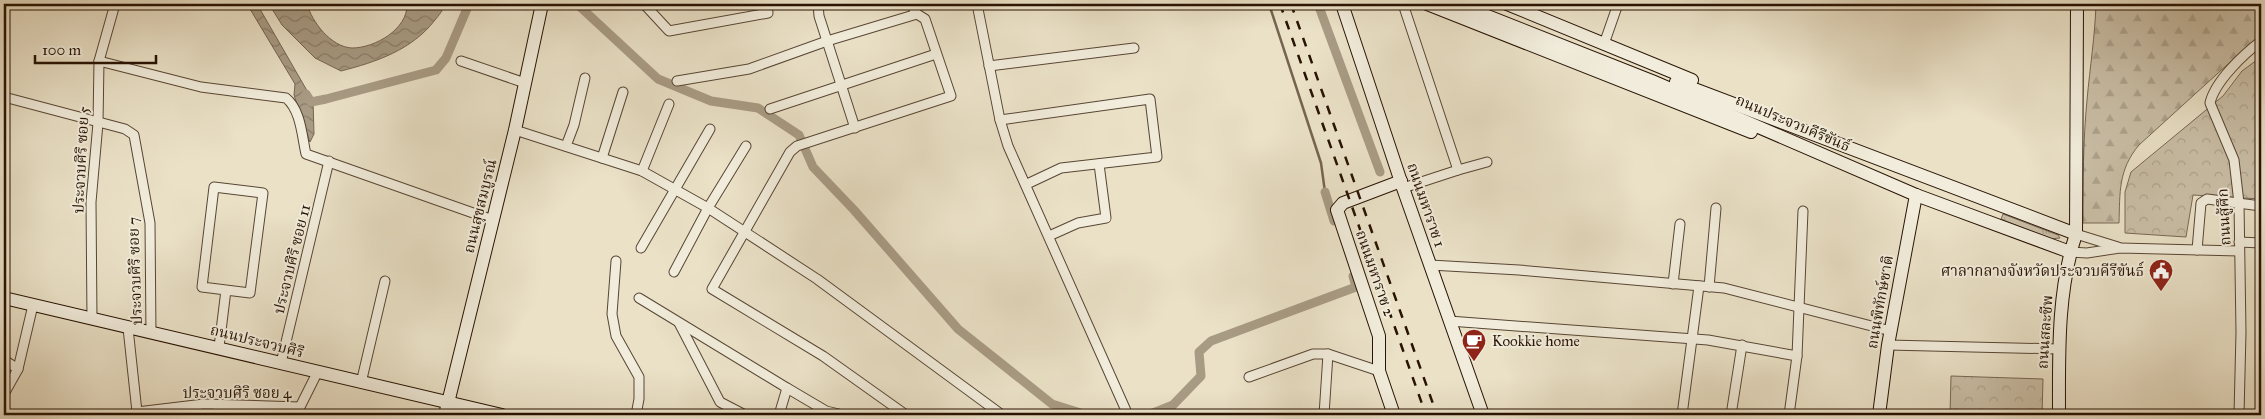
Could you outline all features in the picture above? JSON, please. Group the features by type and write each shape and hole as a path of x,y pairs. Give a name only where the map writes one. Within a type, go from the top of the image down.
{"main road":[{"name":"ถนนสุขสมบูรณ์","path":"445,415 515,130 542,4"},
{"name":"ถนนมหาราช 1","path":"1342,4 1402,184 1484,415"},
{"path":"1427,4 1825,162 1885,181"},
{"name":"ถนนประจวบคีรีขันธ์","path":"1457,4 1652,80 1916,196 2070,252"},
{"name":"ถนนประจวบคีรีขันธ์","path":"1476,4 1657,75 2076,234"},
{"path":"1507,4 1974,195"},
{"name":"ถนนสละชีพ","path":"2059,415 2059,348 2070,252 2076,234 2077,4"},
{"name":"ถนนมหาราช 2","path":"1394,415 1379,371 1380,336 1337,210 1343,203 1402,184"},
{"name":"ถนนพิทักษ์ชาติ","path":"1880,415 1888,345 1916,196"},
{"path":"1994,224 1998,205"},
{"name":"ถนนประจวบศิริ","path":"4,298 502,415"}],"street":[{"name":"ประจวบศิริ ซอย 5","path":"92,320 91,202 98,123 99,61 115,4"},
{"path":"644,4 669,31 768,12 768,4"},
{"path":"818,4 827,41 855,128"},
{"path":"906,415 824,356 712,289 790,152 797,146 951,96 925,18 917,14 911,4"},
{"path":"953,4 968,4"},
{"path":"977,4 1000,120 1008,146 1128,415"},
{"path":"1403,4 1458,170"},
{"path":"1604,44 1618,4"},
{"path":"677,81 748,69 827,41 917,14"},
{"name":"ถนนสู้ศึก","path":"2239,415 2241,332 2239,203 2234,160 2210,103 2212,93 2240,59 2261,41"},
{"path":"989,66 1134,48"},
{"path":"770,108 936,54"},
{"path":"99,61 201,87 286,98 293,104 296,112 306,154 493,220"},
{"path":"460,61 525,82"},
{"path":"566,146 574,125 584,78"},
{"path":"602,158 623,92"},
{"name":"ประจวบศิริ ซอย 7","path":"4,97 125,129 134,134 150,223 151,333"},
{"path":"1000,120 1150,99 1157,157 1061,168 1026,184"},
{"path":"642,171 669,104"},
{"path":"641,248 673,189 710,129"},
{"path":"515,130 642,171 708,208 817,279 1002,415"},
{"path":"674,272 708,208 746,146"},
{"name":"ประจวบศิริ ซอย 11","path":"281,363 329,161"},
{"path":"1402,184 1487,162"},
{"path":"1049,236 1078,223 1106,218 1099,164"},
{"path":"214,187 263,193 250,292 226,290 202,287 214,187"},
{"path":"2197,250 2201,203 2207,199 2261,206"},
{"path":"1682,415 1692,338 1704,287 1716,208"},
{"path":"1789,415 1797,356 1803,211"},
{"path":"1673,284 1680,224"},
{"name":"ถนนประจวบคีรีขันธ์","path":"2076,234 2120,248"},
{"name":"ถนนประจวบคีรีขันธ์","path":"2070,252 2087,253 2120,248 2197,250 2261,243"},
{"path":"616,262 612,314 616,336 638,377 639,399 636,415"},
{"path":"1430,265 1519,270 1724,288 1891,331"},
{"path":"361,383 385,281"},
{"path":"219,348 226,290"},
{"path":"638,298 826,411 843,415"},
{"path":"4,394 18,369 34,305"},
{"path":"1450,320 1692,338 1742,345 1797,356"},
{"path":"679,322 720,402 745,415"},
{"name":"ประจวบศิริ ซอย 4","path":"128,328 137,412 164,411 204,404 300,407 317,373"},
{"path":"1731,415 1742,345"},
{"path":"1888,345 2059,348"},
{"path":"1249,378 1314,354 1328,354 1379,371"},
{"path":"1324,415 1328,354"},
{"path":"4,360 18,369"},
{"path":"779,415 787,388"},
{"path":"217,415 220,404"}],"green space":[{"path":"2096,4 2261,4 2261,34 2139,145 2132,154 2122,182 2119,223 2083,223 2085,131"},
{"path":"2261,57 2261,199 2193,195 2186,237 2125,233 2125,192 2131,172 2223,96 2242,71"},
{"path":"2003,214 2058,235 2060,238 2050,239 2001,219"},
{"path":"1951,376 2043,379 2042,415 1950,415"}],"water":[{"path":"247,4 257,4 313,101 314,134 310,142 294,95 295,84"},
{"path":"269,4 307,4 318,26 330,38 344,47 352,48 380,41 396,29 406,13 407,4 444,4 441,13 426,30 404,47 380,59 341,71 315,58 282,25"}],"waterway":[{"path":"306,94 311,102 436,70 446,58 469,4"},
{"path":"577,4 658,79 711,101 758,108 799,135 813,167 854,210 958,329 1052,404 1087,415"},
{"path":"1269,4 1321,163 1325,192"},
{"path":"1318,4 1380,172"},
{"path":"1325,192 1334,221"},
{"path":"1148,415 1173,405 1201,376 1199,352 1211,341 1356,287 1353,276"}],"railway":[{"path":"1280,4 1426,415"},
{"path":"1291,4 1437,415"}],"place":[{"name":"ศาลากลางจังหวัดประจวบคีรีขันธ์","path":"2161,292"},
{"name":"Kookkie home","path":"1474,362"}]}
